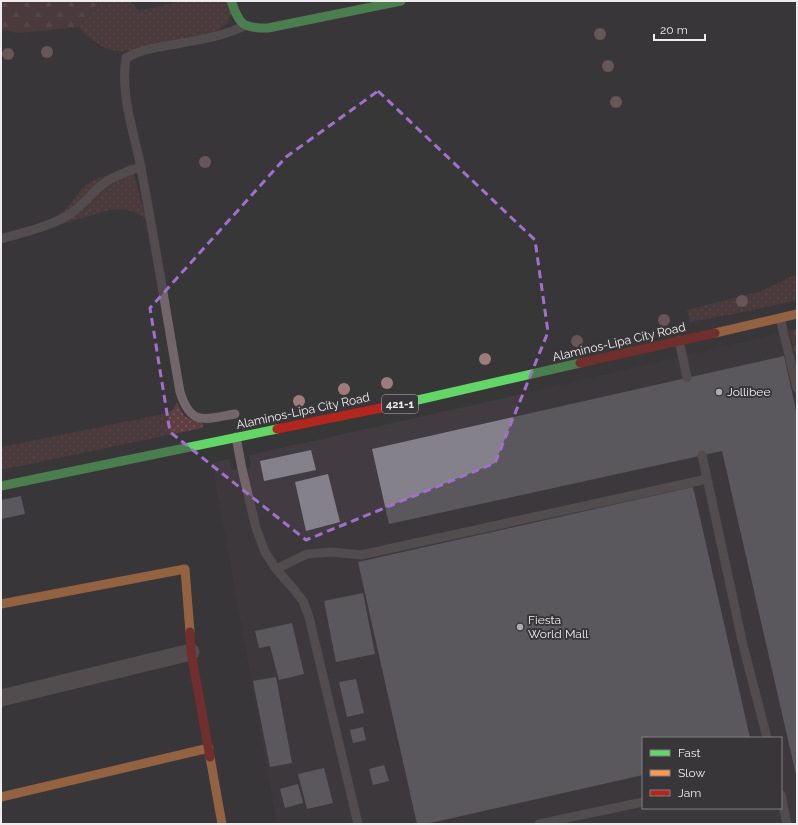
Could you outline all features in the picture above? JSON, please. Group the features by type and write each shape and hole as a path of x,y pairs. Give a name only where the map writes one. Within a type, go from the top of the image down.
{"street":[{"path":"231,1 239,21 244,26 254,28 268,28 401,1"},
{"name":"Alaminos-Lipa City Road","path":"1,486 417,400 797,314"},
{"path":"1,604 185,569 191,652 222,824"},
{"path":"1,698 191,652"},
{"path":"1,797 209,748"}],"lane":[{"path":"235,414 204,419 193,416 185,406 180,392 141,166 126,100 124,69 126,58 137,52 210,37 244,26"},
{"path":"1,238 46,226 70,214 106,182 141,166"},
{"path":"780,318 797,388"},
{"path":"679,340 687,378"},
{"path":"236,437 256,528 265,552 276,569 303,601 309,617 358,824"},
{"path":"702,455 743,644 767,737"},
{"path":"276,569 307,554 331,552 361,555 707,479"},
{"path":"782,800 787,824"},
{"path":"539,824 642,802"}],"highlighted area":[{"path":"378,91 535,240 548,332 495,463 306,540 170,432 150,308 286,157"}],"shaded area":[{"name":"Fiesta World Mall","path":"789,331 797,362 797,824 277,824 212,463 229,459 232,470 251,468 249,455 509,397"}],"green space":[{"path":"1,1 109,1 94,10 79,27 20,33 1,30"},
{"path":"109,1 130,1 139,11 181,1 237,1 227,24 216,32 123,52 106,49 87,36 79,27 94,10"},
{"path":"131,163 146,219 137,213 128,210 109,210 1,242 53,218 67,208 81,189 87,184 98,178 121,170"},
{"path":"797,274 797,300 690,322 687,310 761,291"},
{"path":"797,329 797,362 789,331"},
{"path":"177,402 183,414 192,420 201,422 203,425 202,428 1,470 1,447 169,413"}],"building":[{"path":"784,356 797,415 797,779 722,451 389,524 372,449"},
{"path":"311,450 316,470 264,481 260,461"},
{"path":"328,474 340,522 306,531 295,482"},
{"path":"693,487 750,737 642,737 642,775 426,824 417,824 358,562"},
{"path":"21,496 25,514 1,519 1,500"},
{"path":"363,593 375,654 336,662 324,601"},
{"path":"292,623 304,674 279,680 270,646 259,648 255,631"},
{"path":"276,677 292,763 270,767 253,681"},
{"path":"356,679 364,713 347,717 339,682"},
{"path":"363,727 366,740 353,743 350,730"},
{"path":"384,765 389,781 373,785 369,769"},
{"path":"324,768 333,803 307,809 298,774"},
{"path":"298,784 303,803 285,808 280,789"}],"traffic: fast":[{"path":"231,1 243,24 253,27 268,28 401,1"},
{"path":"396,405 580,363"},
{"path":"1,486 277,429"}],"traffic: slow":[{"path":"715,333 797,314"},
{"path":"1,604 185,569 190,632"},
{"path":"1,797 209,748"},
{"path":"210,757 222,824"}],"traffic: jam":[{"path":"580,363 715,333"},
{"path":"277,429 396,405"},
{"path":"190,632 191,652 210,757"}],"place":[{"name":"Jollibee","path":"719,392"},
{"name":"Fiesta World Mall","path":"520,627"}]}
